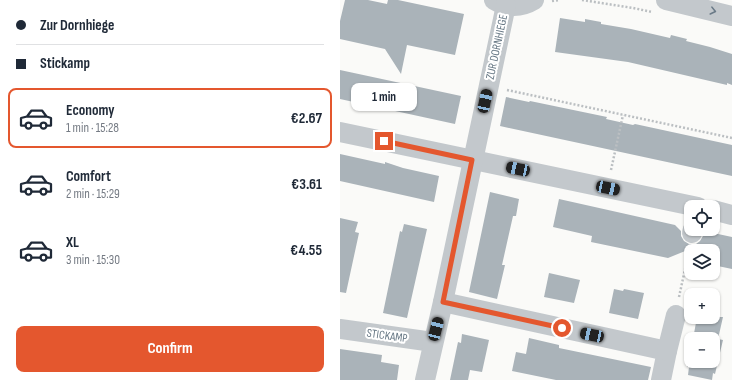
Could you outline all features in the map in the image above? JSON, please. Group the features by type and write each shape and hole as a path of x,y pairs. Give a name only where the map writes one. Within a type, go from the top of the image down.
{"street":[{"path":"666,0 732,16"},
{"path":"500,3 519,6 543,1"},
{"name":"ZUR DORNHIEGE","path":"425,380 443,302 488,86 500,3"},
{"path":"340,132 684,204"},
{"path":"720,212 732,215"},
{"path":"443,302 667,351"},
{"path":"661,380 676,315"},
{"name":"STICKAMP","path":"340,329 433,342"}],"path":[{"path":"543,1 559,0"},
{"path":"488,86 732,138"},
{"path":"608,188 623,115"},
{"path":"676,315 692,236"}],"building":[{"path":"345,0 368,0 387,4 388,0 398,0 464,14 455,55 407,45 401,74 385,49 340,39 340,21"},
{"path":"560,18 585,22 585,19 601,22 601,24 670,38 671,35 687,39 686,41 732,54 732,85 628,62 555,52"},
{"path":"340,70 461,96 455,124 340,99"},
{"path":"506,97 607,117 606,119 732,145 732,176 500,126"},
{"path":"340,154 385,164 385,162 403,168 439,176 434,202 340,181"},
{"path":"490,192 519,199 516,216 513,216 502,265 505,265 497,299 469,292"},
{"path":"559,199 675,225 681,231 681,236 684,241 689,244 684,244 684,251 668,258 591,242 592,236 553,227"},
{"path":"340,218 358,222 355,232 359,233 346,293 340,292"},
{"path":"404,224 427,229 407,318 383,313 400,231 402,232"},
{"path":"720,234 732,237 732,269 720,266 720,244 696,244 703,236 720,236"},
{"path":"549,273 580,280 574,303 544,297"},
{"path":"614,289 623,291 624,289 644,293 638,319 609,313"},
{"path":"720,317 723,317 720,332 694,332 696,324 720,324"},
{"path":"462,334 489,340 482,372 470,370 468,380 450,380 458,342 461,343"},
{"path":"529,338 559,345 559,348 651,367 648,380 556,380 512,371 516,352 526,354"},
{"path":"720,339 723,340 720,353"},
{"path":"340,349 382,355 381,362 399,365 397,380 340,380"},
{"path":"689,368 716,368 715,374 713,373 712,380 688,375"}],"route":[{"path":"384,141 472,160 443,302 562,328"}]}
